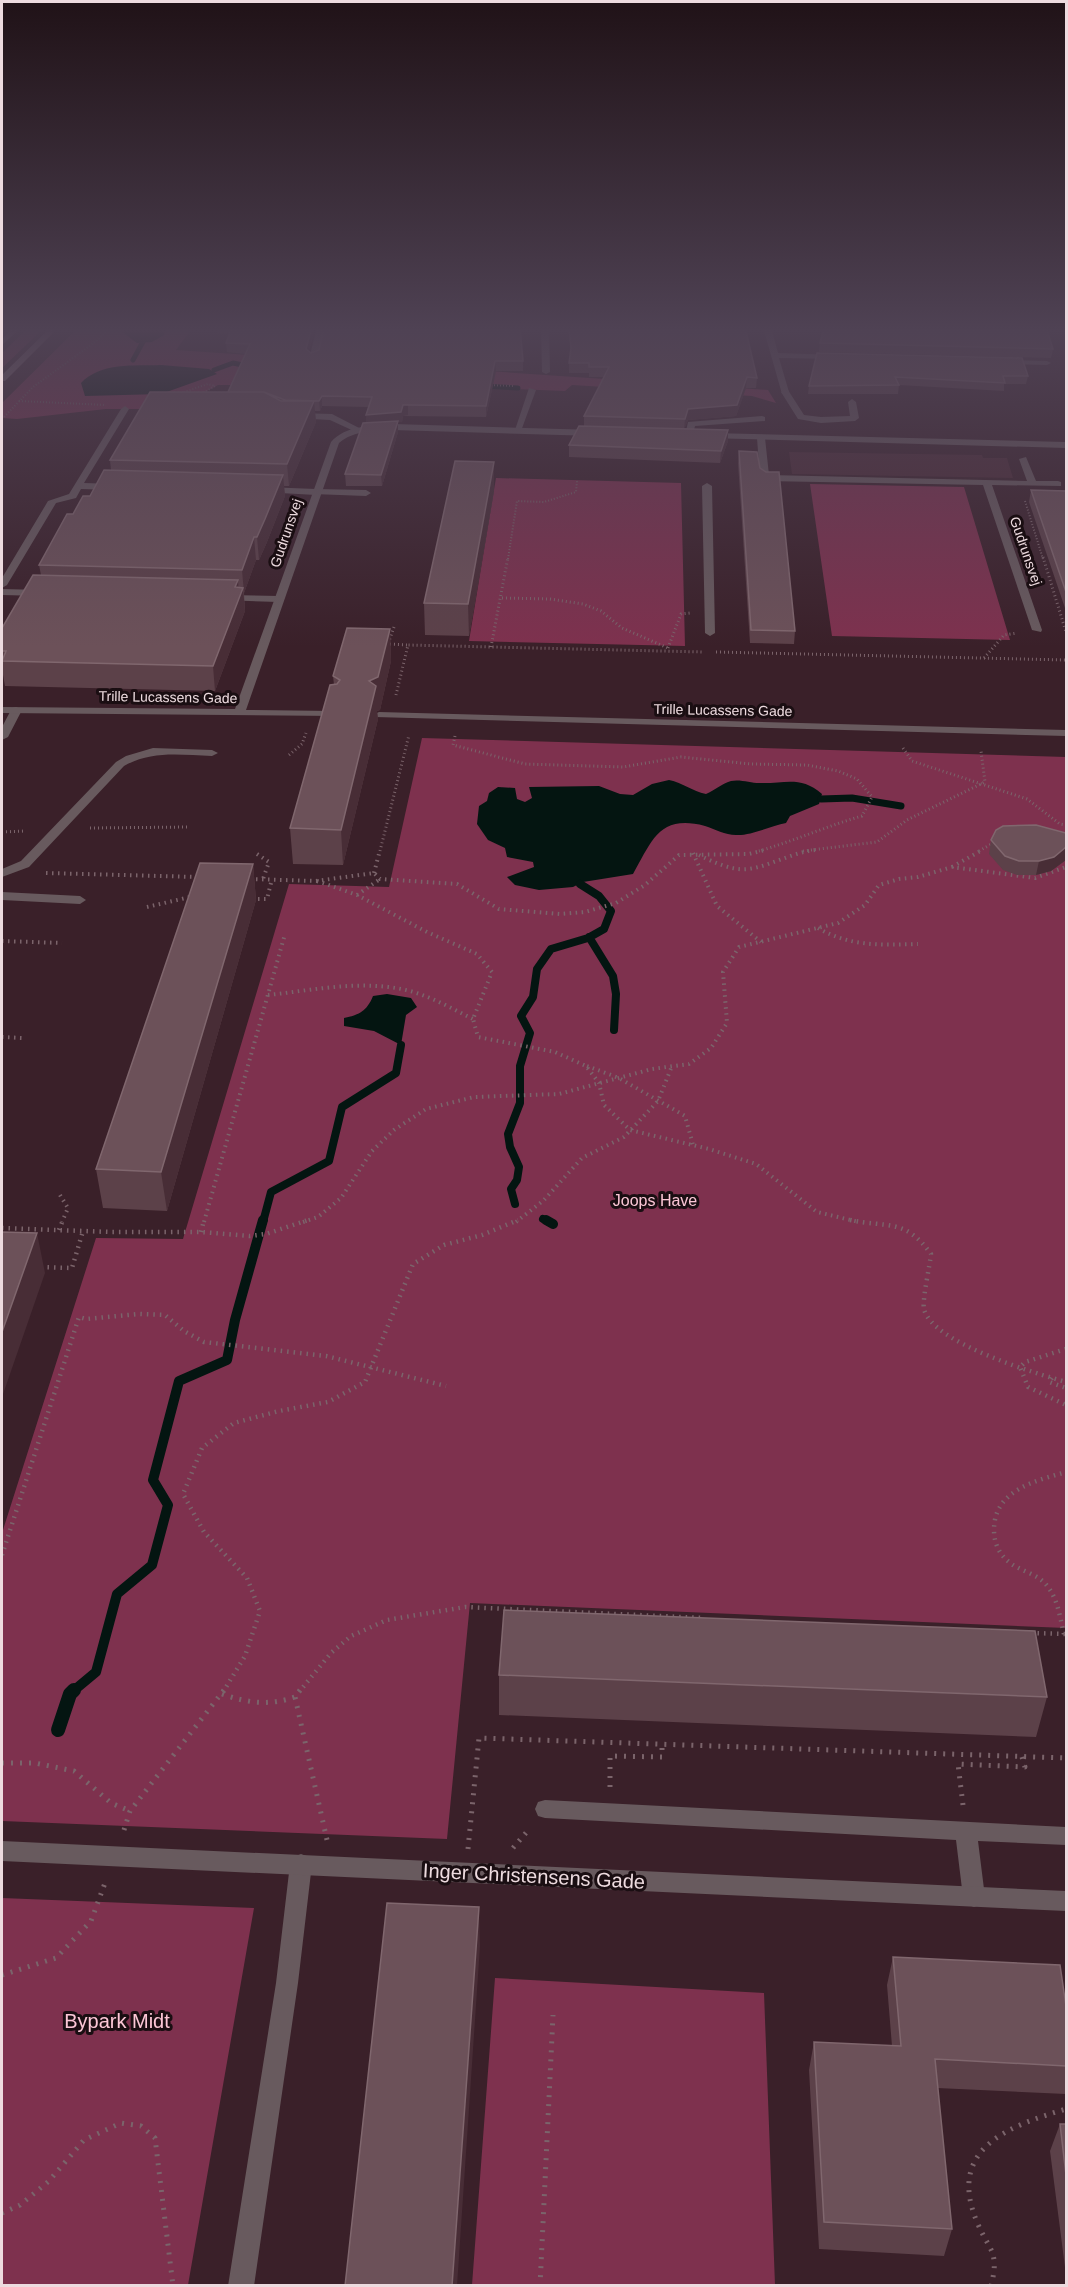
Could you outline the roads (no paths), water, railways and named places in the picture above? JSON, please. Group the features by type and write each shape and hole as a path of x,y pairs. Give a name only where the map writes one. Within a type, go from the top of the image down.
{"street":[{"path":"2,585 53,501 73,496 110,434"},
{"name":"Gudrunsvej","path":"239,713 335,442 347,434"},
{"name":"Gudrunsvej","path":"601,434 609,434"},
{"path":"678,435 1066,446"},
{"path":"882,440 1066,436"},
{"path":"761,438 765,478 1058,484"},
{"path":"1023,459 1032,483"},
{"name":"Gudrunsvej","path":"986,482 1037,630"},
{"path":"78,486 123,487"},
{"path":"707,486 710,633"},
{"path":"258,490 366,494"},
{"path":"2,592 49,593"},
{"path":"211,597 279,599"},
{"name":"Trille Lucassens Gade","path":"2,710 334,714"},
{"path":"2,737 16,710"},
{"name":"Trille Lucassens Gade","path":"384,715 1066,733"},
{"path":"4,873 25,864 130,756 158,751 212,753"},
{"path":"2,896 80,900"},
{"path":"545,1809 1066,1836"},
{"path":"966,1832 974,1897"},
{"name":"Inger Christensens Gade","path":"2,1851 1066,1901"},
{"path":"242,2286 287,1983 302,1864"}],"waterway":[{"path":"821,799 852,798 901,806"},
{"path":"580,884 599,896 611,911 604,929 589,937"},
{"path":"515,1204 511,1189 517,1180 519,1167 510,1147 508,1134 520,1103 520,1066 530,1033 521,1016 533,997 537,969 551,949 589,937"},
{"path":"589,937 613,976 616,994 614,1030"},
{"path":"263,1222 271,1192 329,1161 342,1107 396,1073 401,1045"},
{"path":"543,1219 549,1222"},
{"path":"72,1692 96,1672 117,1594 152,1565 168,1505 153,1480 179,1381 227,1360 235,1320 263,1220"},
{"path":"546,1220 553,1224"},
{"path":"58,1730 72,1692"}],"park label":[{"name":"Joops Have","path":"655,1200"},
{"name":"Bypark Midt","path":"117,2021"}]}
